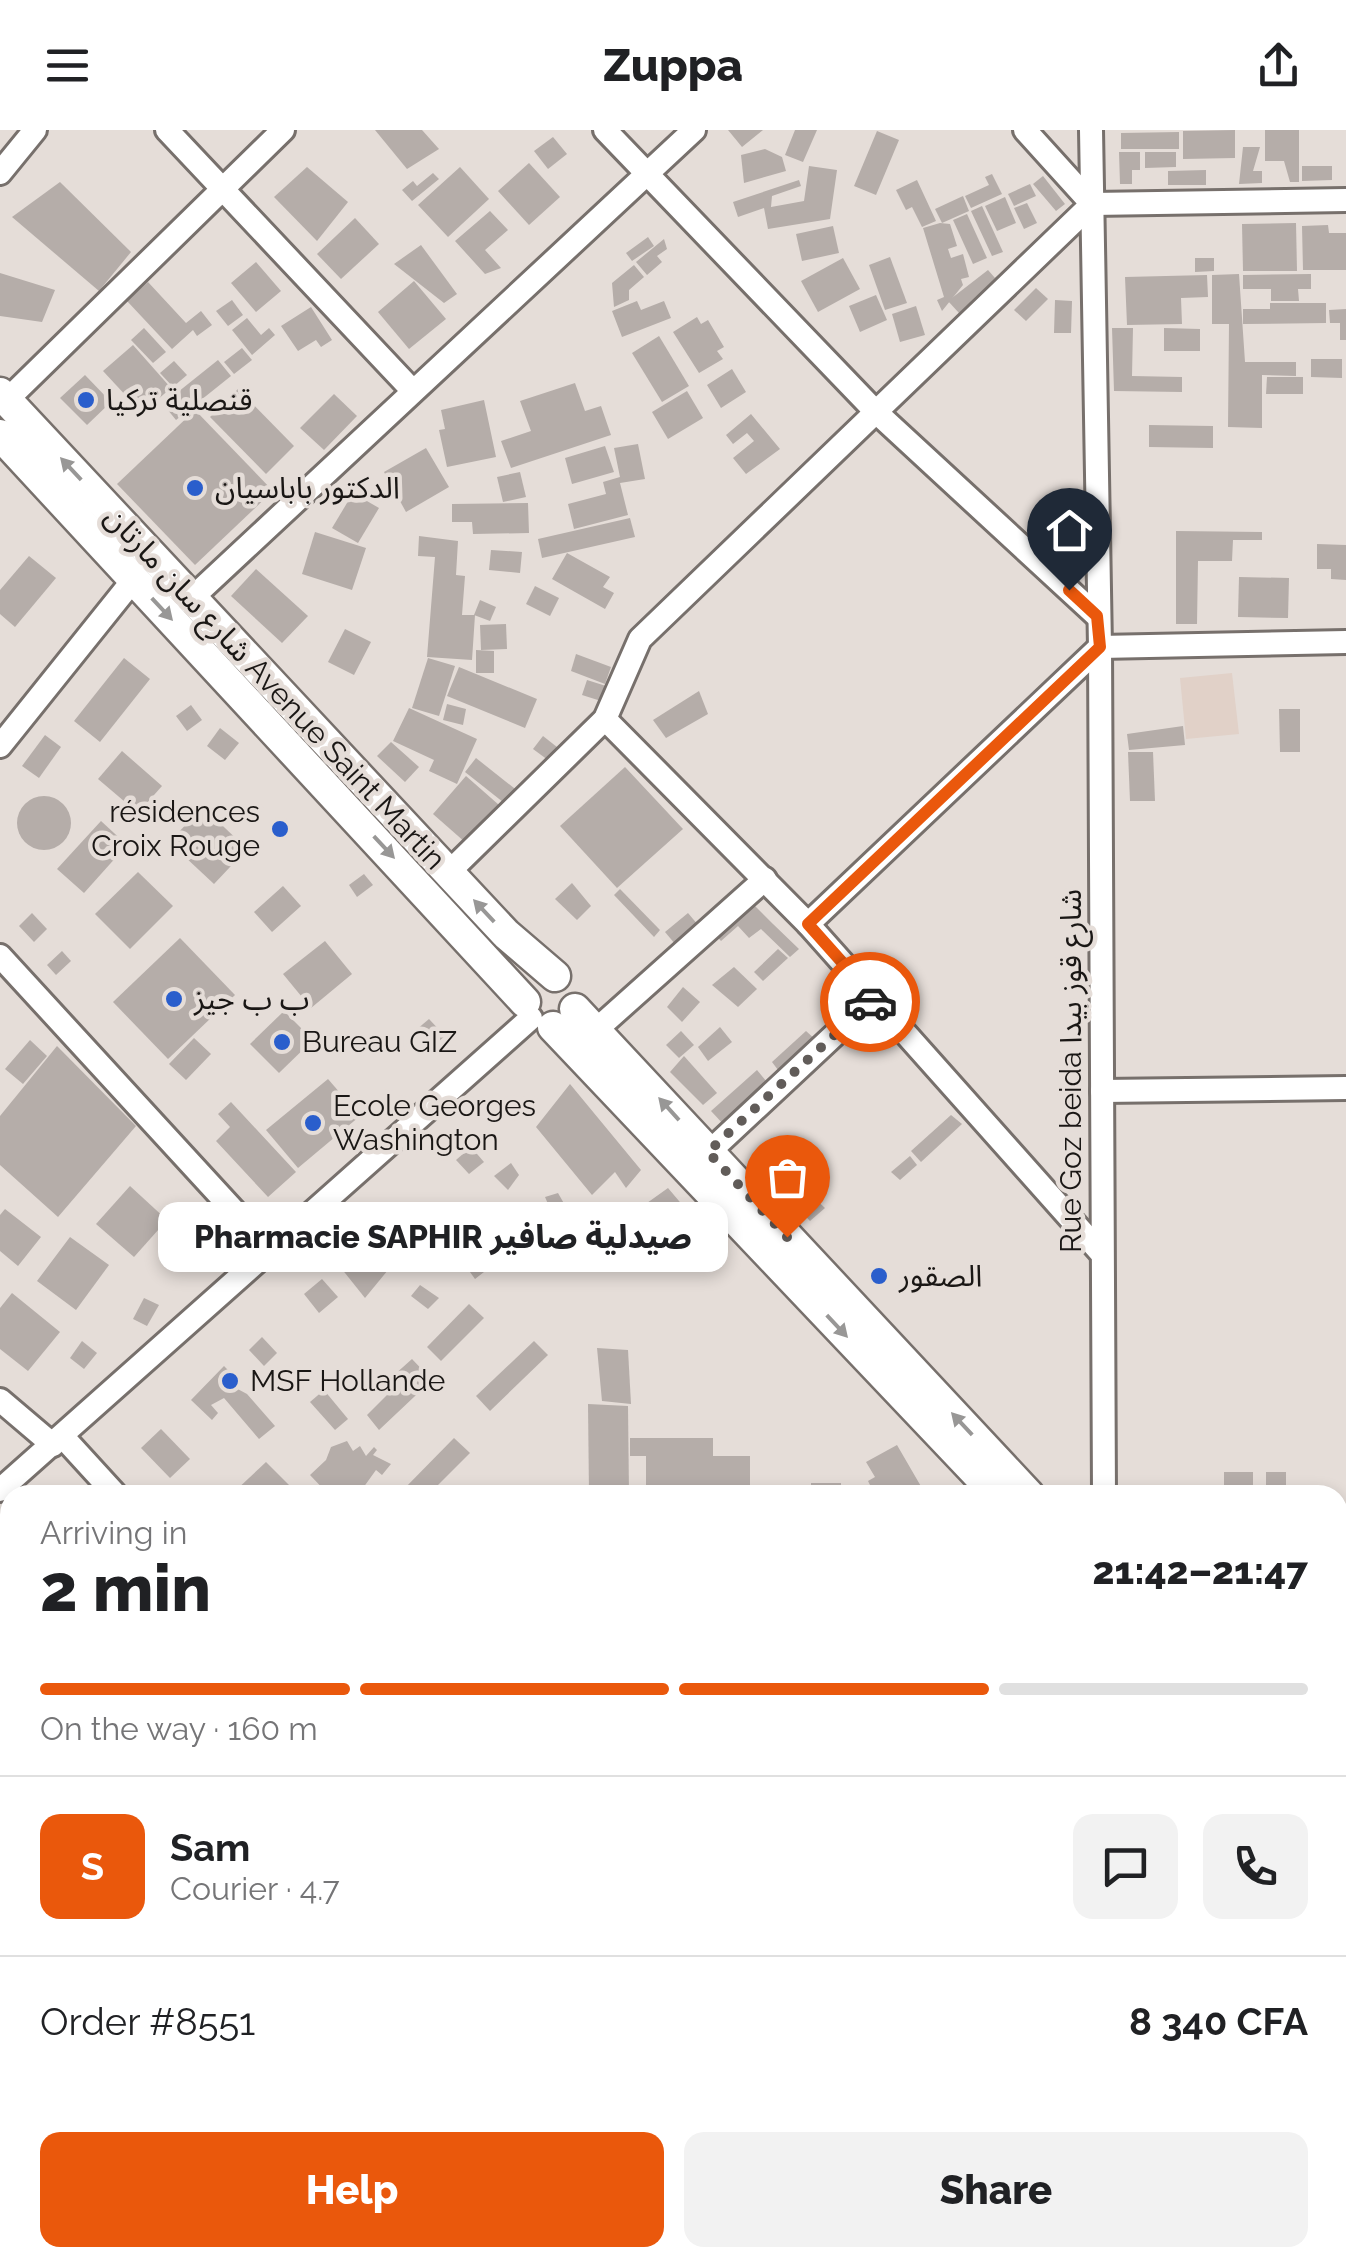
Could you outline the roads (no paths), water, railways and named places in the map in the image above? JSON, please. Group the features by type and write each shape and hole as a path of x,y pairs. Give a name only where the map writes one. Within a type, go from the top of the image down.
{"main road":[{"name":"شارع سان مارتان Avenue Saint Martin","path":"4,397 506,934 556,976 534,981 556,1017 708,1152 1020,1485"},
{"name":"شارع سان مارتان Avenue Saint Martin","path":"0,436 556,1017 988,1485"}],"street":[{"path":"0,173 34,130"},
{"path":"167,130 412,390"},
{"path":"4,397 284,130"},
{"path":"606,130 875,411 1097,616"},
{"path":"192,598 694,130"},
{"path":"1025,130 1092,204"},
{"name":"Rue Goz beida شارع قوز بيدا","path":"1091,130 1100,647 1104,1485"},
{"path":"448,872 605,719 640,639 1092,204 1346,200"},
{"path":"0,746 134,579"},
{"path":"808,924 1100,647 1346,642"},
{"path":"605,719 808,924 1101,1253"},
{"path":"6,1485 270,1250 556,1017 764,878"},
{"path":"0,956 270,1250"},
{"path":"708,1152 874,998"},
{"path":"1102,1091 1346,1088"},
{"path":"0,1400 58,1441 105,1485"}],"place":[{"name":"قنصلية تركيا","path":"86,400"},
{"name":"الدكتور باباسيان","path":"195,488"},
{"name":"résidences Croix Rouge","path":"280,829"},
{"name":"ب ب جيز","path":"174,999"},
{"name":"Bureau GIZ","path":"282,1042"},
{"name":"Ecole Georges Washington","path":"313,1123"},
{"name":"Pharmacie SAPHIR صيدلية صافير","path":"787,1237"},
{"name":"الصقور","path":"879,1276"},
{"name":"MSF Hollande","path":"230,1381"}]}
